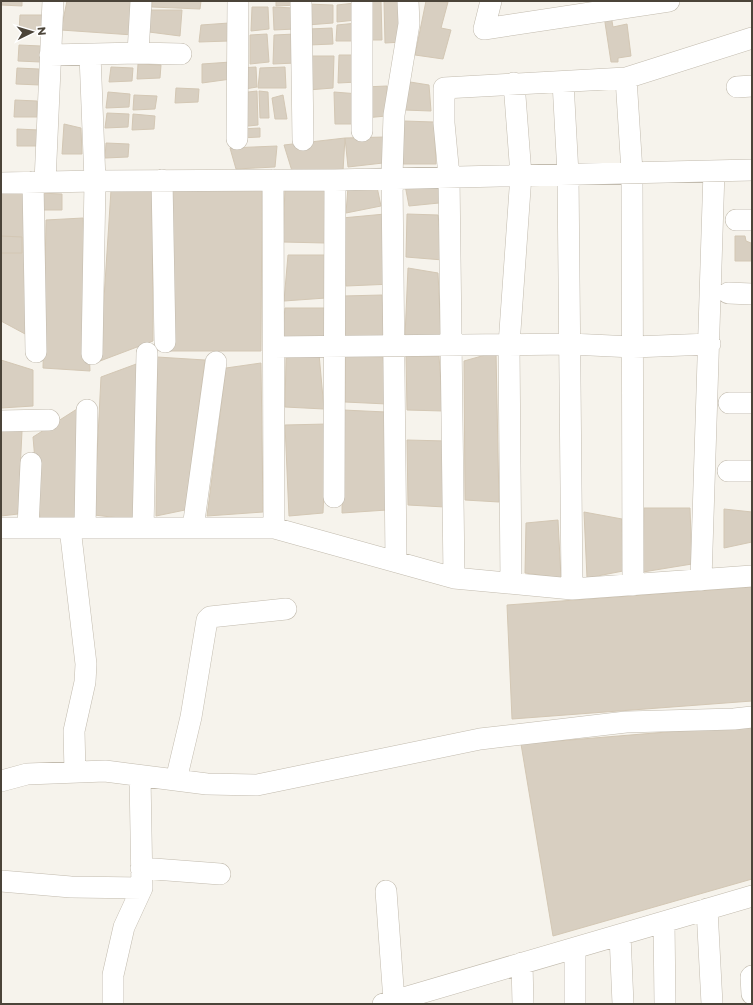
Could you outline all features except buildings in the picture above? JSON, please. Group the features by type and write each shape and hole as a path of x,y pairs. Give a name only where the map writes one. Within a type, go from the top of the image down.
{"street":[{"path":"36,352 39,182 53,1"},
{"path":"138,53 141,1"},
{"path":"237,139 238,1"},
{"path":"301,1 303,140"},
{"path":"362,1 362,131"},
{"path":"408,1 409,24"},
{"path":"396,561 392,177 394,115 409,24 417,1"},
{"path":"491,1 484,29 669,1"},
{"path":"454,578 449,176 444,123 444,88 626,78 752,38"},
{"path":"50,55 138,53 181,54"},
{"path":"90,55 95,181 92,354"},
{"path":"626,78 632,172 633,585"},
{"path":"563,82 568,174 572,589"},
{"path":"511,584 509,345 521,175 514,83"},
{"path":"701,580 710,344 714,170"},
{"path":"1,183 162,180 335,180 392,177 752,170"},
{"path":"162,180 165,342"},
{"path":"274,180 274,528"},
{"path":"334,497 335,180"},
{"path":"728,294 752,294"},
{"path":"274,347 334,348 570,344 633,346 710,344"},
{"path":"143,528 147,353"},
{"path":"193,528 216,362"},
{"path":"729,403 752,403"},
{"path":"75,772 74,731 84,682 86,651 78,528 87,410"},
{"path":"1,421 49,420"},
{"path":"28,528 31,463"},
{"path":"728,471 752,471"},
{"path":"1,528 274,528 454,578 572,589 752,576"},
{"path":"176,780 191,717 207,620 210,617 286,609"},
{"path":"1,781 27,774 105,771 207,784 257,785 480,739 626,722 734,719 752,717"},
{"path":"113,1004 113,975 124,927 142,878 140,776"},
{"path":"1,881 71,887 142,878 220,874"},
{"path":"386,891 389,1002 752,896"},
{"path":"707,909 712,1004"},
{"path":"664,922 665,1004"},
{"path":"620,935 623,1004"},
{"path":"575,948 575,1004"},
{"path":"522,963 523,1004"},
{"path":"752,976 752,994"}]}
